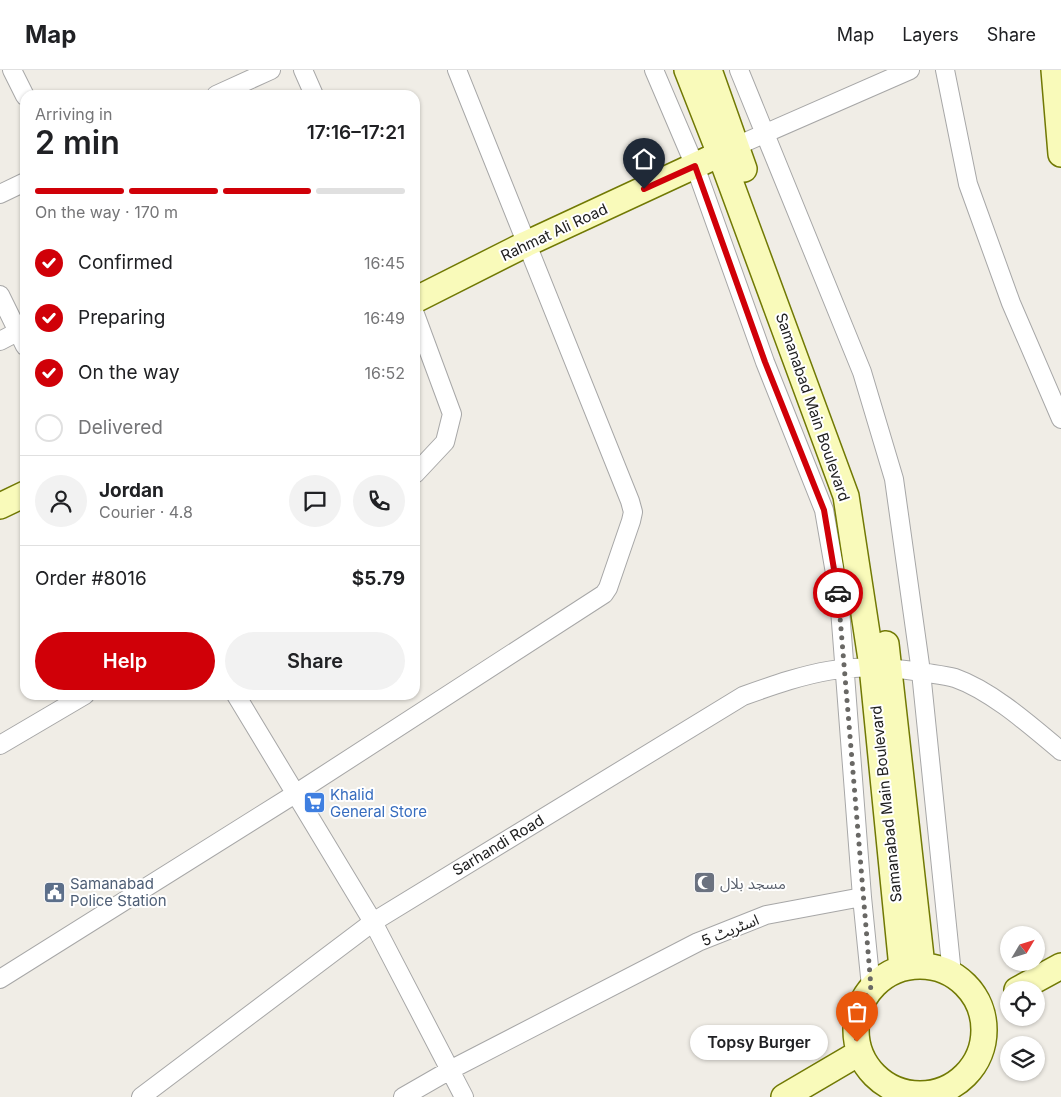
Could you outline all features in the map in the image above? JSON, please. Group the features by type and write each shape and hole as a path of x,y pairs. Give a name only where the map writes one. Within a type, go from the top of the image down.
{"main road":[{"name":"Samanabad Main Boulevard","path":"687,70 728,150"},
{"name":"Samanabad Main Boulevard","path":"708,70 728,150 841,478 881,667 912,967"},
{"path":"1054,70 1061,154"},
{"name":"Rahmat Ali Road","path":"420,297 526,244 728,150"},
{"path":"0,506 20,496"},
{"path":"1034,981 1061,966"},
{"path":"912,967 937,968 952,974 974,996 981,1010 984,1032 980,1054 953,1092 914,1096 896,1091 880,1082 868,1069 859,1053 855,1030 859,1007 871,987 885,975 912,967"},
{"path":"981,1010 1000,1000"},
{"path":"784,1097 859,1053"}],"street":[{"path":"12,70 22,90"},
{"path":"227,90 271,70"},
{"path":"303,70 312,90"},
{"path":"0,978 295,794 604,594 608,588 633,512 457,70"},
{"path":"654,70 695,166 765,362 824,510 839,596 862,897 871,987"},
{"path":"739,70 862,372 894,479 921,672 952,974"},
{"path":"728,150 910,70"},
{"path":"946,70 968,184 1011,302 1061,419"},
{"path":"0,194 20,184"},
{"path":"0,295 20,330"},
{"path":"420,328 452,414 445,442 420,469"},
{"path":"0,340 20,336"},
{"name":"Sarhandi Road","path":"141,1097 373,922 743,696 796,678 844,667 881,667 921,672 955,678 992,698 1024,720 1061,751"},
{"path":"0,745 77,700"},
{"path":"239,700 373,922 464,1097"},
{"name":"اسٹریٹ 5","path":"403,1097 450,1070 698,942 766,916 862,897"}],"way so far":[{"path":"838,593 871,987 859,1007 855,1030 857,1042"}],"place":[{"name":"Khalid General Store","path":"314,803"},
{"name":"مسجد بلال","path":"704,883"},
{"name":"Samanabad Police Station","path":"54,892"},
{"name":"Topsy Burger","path":"857,1042"}],"route":[{"path":"644,189 695,166 765,362 824,510 838,593"}]}
